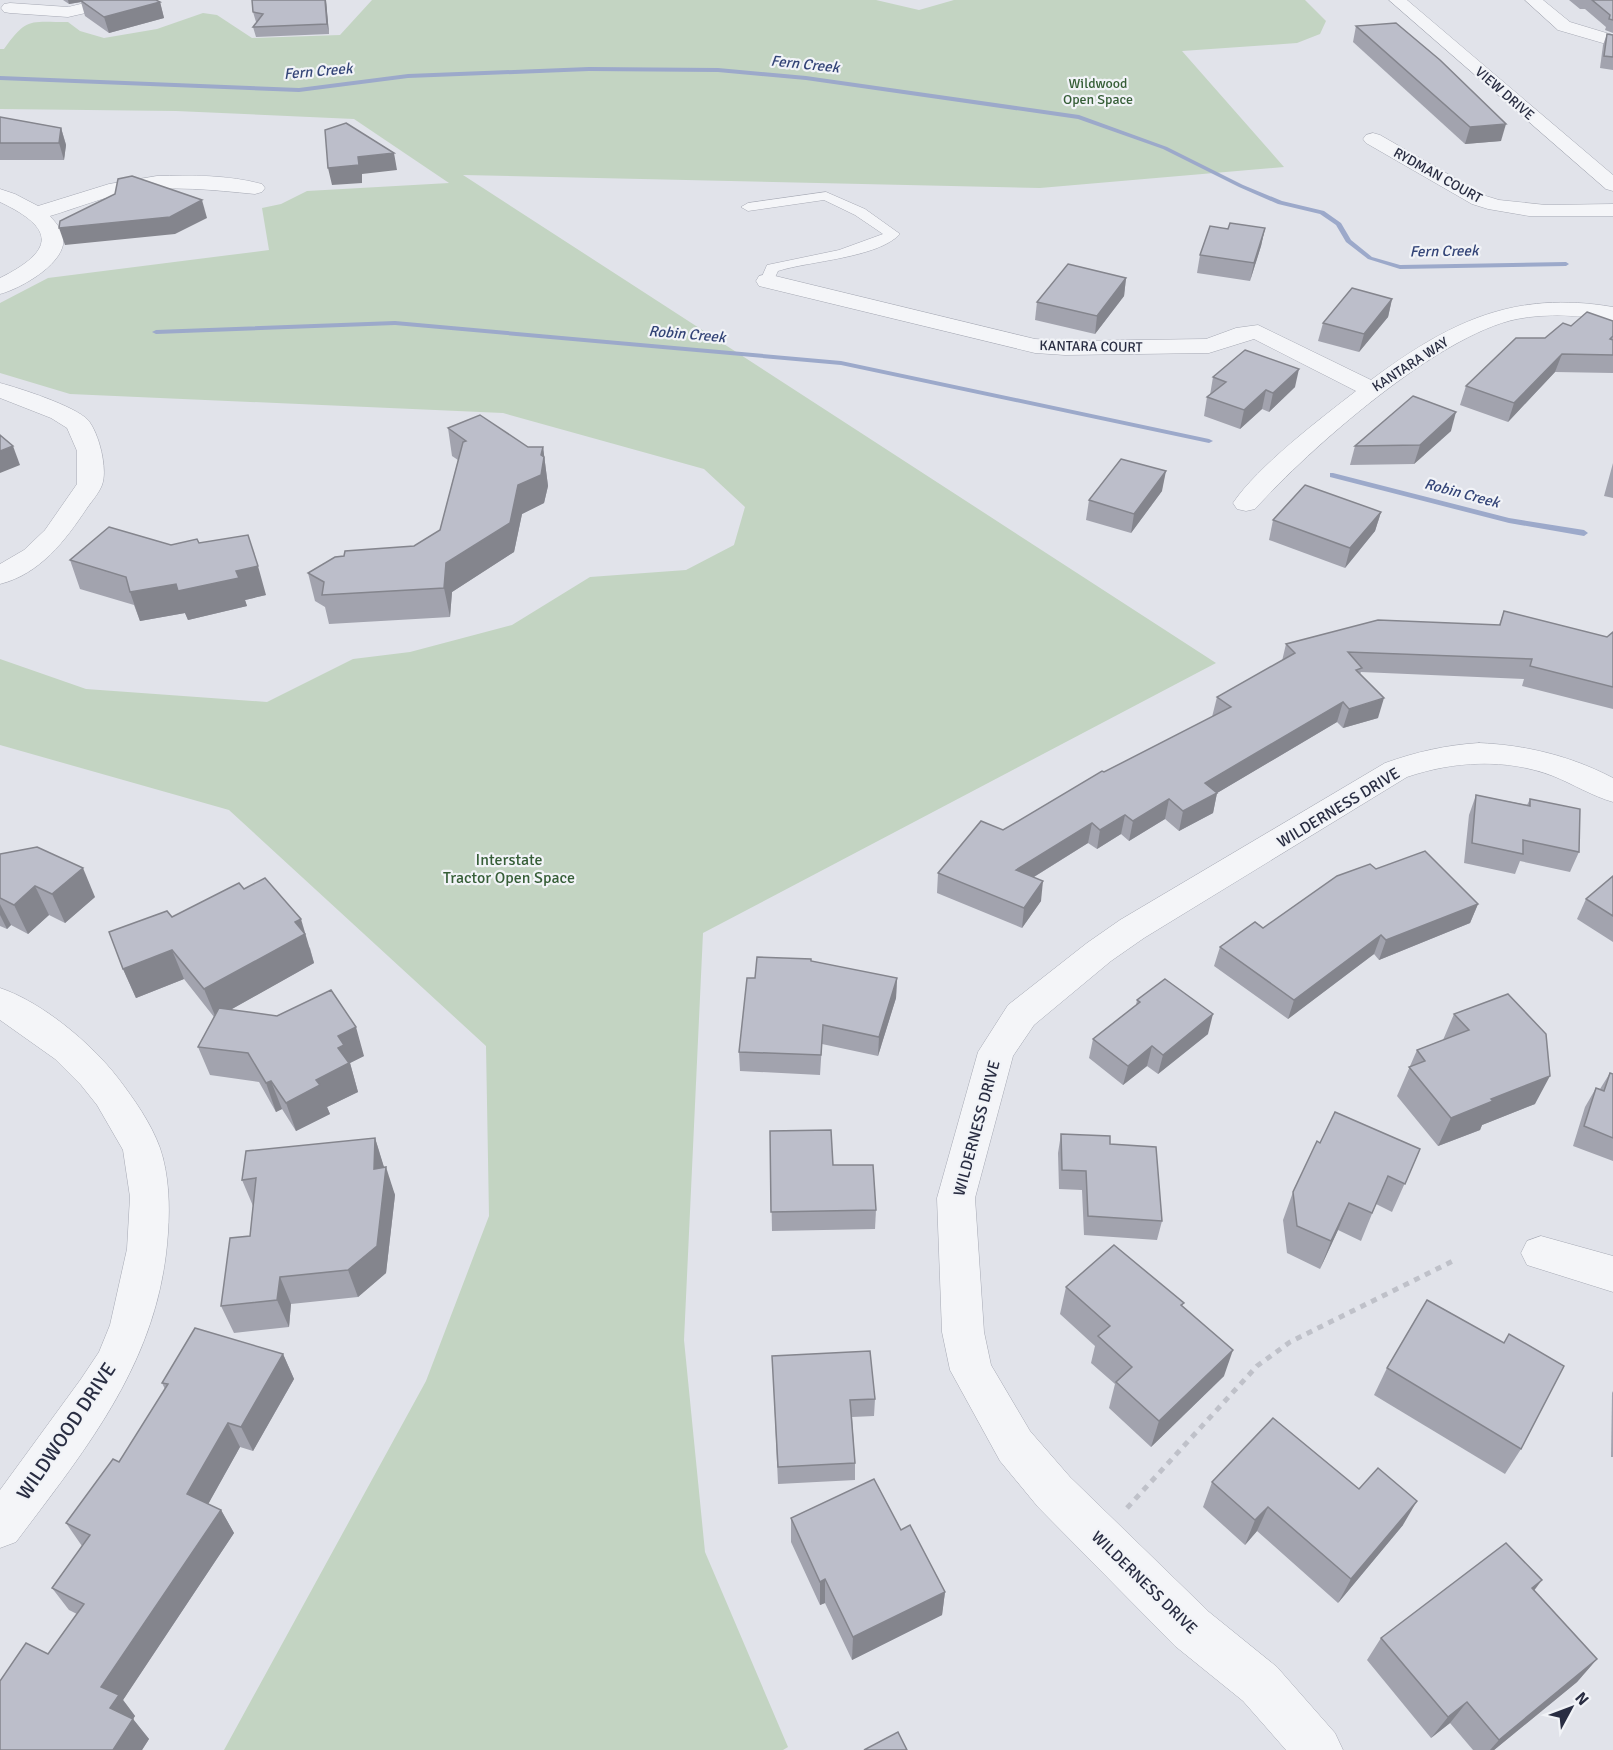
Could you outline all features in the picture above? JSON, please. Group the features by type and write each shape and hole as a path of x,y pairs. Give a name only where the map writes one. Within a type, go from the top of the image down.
{"street":[{"path":"10,8 56,13 83,10 119,0"},
{"name":"VIEW DRIVE","path":"1397,0 1613,185"},
{"path":"1533,0 1564,26 1613,41"},
{"name":"RYDMAN COURT","path":"1373,139 1479,200 1497,207 1555,212 1613,210"},
{"path":"36,214 142,184 194,182 255,188"},
{"path":"0,195 12,199 36,214 46,224 52,235 52,246 45,258 12,281 0,286"},
{"name":"KANTARA COURT","path":"767,281 1035,346 1065,348 1209,346 1244,333 1258,332 1371,389"},
{"name":"KANTARA WAY","path":"1246,503 1262,484 1371,389 1459,333 1506,314 1561,309 1613,314"},
{"path":"0,390 60,412 78,424 90,451 90,484 55,536 34,556 0,576"},
{"name":"WILDERNESS DRIVE","path":"1318,1750 1260,1684 1192,1629 1054,1492 1015,1446 971,1370 963,1332 956,1198 996,1052 1022,1015 1099,952 1132,929 1396,770 1414,762 1462,752 1518,756 1573,771 1613,791"},
{"name":"WILDWOOD DRIVE","path":"0,1002 36,1025 87,1067 120,1110 142,1149 148,1190 146,1258 140,1299 123,1347 94,1397 46,1466 0,1526"},
{"path":"1540,1252 1613,1274"}],"lane":[{"path":"748,207 826,196 860,212 893,234 875,243 812,261 789,262 772,267 767,281"}],"path":[{"path":"1127,1508 1257,1366 1290,1342 1453,1261"}],"green space":[{"path":"372,0 876,0 919,10 954,0 1305,0 1326,21 1320,34 1297,43 1182,51 1284,167 1040,188 463,175 1216,663 703,933 684,1340 705,1552 788,1747 783,1750 224,1750 426,1381 489,1216 486,1046 229,810 0,745 0,659 86,689 267,702 353,659 410,652 512,625 590,577 686,570 734,545 745,507 704,469 503,413 70,394 0,373 0,303 48,278 269,250 262,208 281,204 307,191 449,183 354,119 176,111 0,109 0,49 4,49 24,26 37,22 68,22 80,31 104,38 157,29 203,13 217,15 252,38 340,35"}],"building":[{"path":"80,0 156,0 160,2 104,17"},
{"path":"252,0 325,0 327,24 253,27 263,14 253,12"},
{"path":"1592,0 1613,0 1613,20 1609,19 1610,15"},
{"path":"1396,23 1440,60 1506,124 1470,127 1356,26"},
{"path":"1607,34 1613,35 1613,57 1604,56"},
{"path":"0,117 61,128 59,143 0,143"},
{"path":"346,123 394,153 358,157 359,165 328,168 325,130"},
{"path":"132,176 202,200 170,217 59,228 60,221 115,194 118,179"},
{"path":"1230,223 1265,228 1254,263 1200,255 1210,226 1228,229"},
{"path":"1068,264 1126,278 1097,316 1037,302"},
{"path":"1352,288 1392,299 1364,334 1323,323"},
{"path":"1587,312 1613,321 1613,336 1610,339 1613,340 1613,355 1562,354 1514,403 1466,386 1516,338 1545,338 1563,323 1571,326"},
{"path":"1245,350 1299,369 1273,393 1266,390 1244,410 1207,397 1226,382 1213,377"},
{"path":"1413,396 1456,412 1420,445 1355,446"},
{"path":"480,415 528,447 543,447 541,475 518,485 510,523 446,563 444,588 322,595 324,582 308,573 335,557 344,556 345,551 414,546 440,530 463,442 466,441 448,428"},
{"path":"0,435 13,446 0,451"},
{"path":"1121,459 1166,471 1134,514 1089,500"},
{"path":"1305,485 1381,512 1350,548 1273,520"},
{"path":"109,527 171,545 197,539 199,543 248,535 258,566 236,571 239,578 178,591 176,584 130,592 126,577 70,560"},
{"path":"1504,611 1607,637 1613,632 1613,687 1530,666 1532,659 1348,652 1362,668 1356,670 1384,698 1349,709 1343,702 1205,783 1217,793 1183,811 1169,799 1133,821 1125,815 1100,830 1092,823 1016,870 1043,881 1024,908 938,873 981,821 1003,830 1102,771 1231,707 1217,697 1295,653 1286,644 1378,620 1500,625"},
{"path":"1476,795 1530,806 1530,799 1580,809 1579,852 1523,840 1523,854 1472,843"},
{"path":"37,847 83,868 52,894 35,886 14,905 0,898 0,854"},
{"path":"1425,851 1478,904 1386,940 1381,935 1294,1000 1220,947 1255,922 1263,928 1337,876 1370,864 1376,869"},
{"path":"1613,876 1613,916 1586,899"},
{"path":"265,878 301,919 295,922 305,934 204,989 172,950 123,969 109,932 167,911 172,917 239,883 244,889"},
{"path":"757,957 811,959 811,961 897,978 879,1037 823,1025 821,1055 739,1052 747,978 755,978"},
{"path":"1165,979 1213,1014 1163,1055 1152,1046 1128,1066 1093,1039"},
{"path":"331,990 356,1027 338,1036 344,1045 338,1048 349,1063 316,1080 320,1085 286,1103 271,1081 266,1083 248,1053 198,1047 219,1008 277,1016"},
{"path":"1508,994 1546,1034 1550,1076 1491,1099 1493,1101 1451,1118 1409,1067 1425,1061 1417,1050 1469,1030 1454,1014"},
{"path":"1610,1073 1613,1074 1613,1138 1584,1126 1596,1088 1604,1091"},
{"path":"1335,1112 1420,1149 1405,1184 1388,1176 1372,1213 1349,1203 1331,1241 1297,1226 1293,1192 1317,1141 1320,1143"},
{"path":"831,1130 833,1165 873,1165 876,1210 771,1212 770,1131"},
{"path":"1061,1134 1110,1136 1110,1144 1156,1147 1162,1221 1088,1216 1086,1171 1062,1170"},
{"path":"375,1138 374,1169 386,1167 377,1246 348,1270 280,1277 277,1300 221,1306 230,1238 250,1236 256,1178 242,1180 246,1151"},
{"path":"1114,1245 1184,1303 1181,1305 1233,1350 1159,1421 1116,1382 1132,1367 1098,1336 1110,1326 1066,1287"},
{"path":"1427,1300 1504,1343 1509,1334 1564,1366 1521,1449 1387,1368"},
{"path":"195,1328 283,1354 241,1427 228,1423 187,1494 221,1510 101,1687 119,1695 110,1708 133,1719 113,1750 0,1750 0,1681 26,1643 48,1654 84,1604 52,1588 90,1535 66,1523 113,1459 119,1462 168,1384 162,1383"},
{"path":"870,1351 875,1399 850,1400 855,1463 778,1467 772,1356"},
{"path":"1273,1418 1359,1489 1378,1468 1417,1501 1351,1579 1268,1507 1255,1520 1212,1482"},
{"path":"874,1479 901,1530 910,1525 945,1592 853,1637 825,1579 820,1582 791,1518"},
{"path":"1506,1543 1542,1580 1532,1588 1597,1659 1499,1740 1467,1702 1448,1717 1381,1638"},
{"path":"898,1732 907,1750 864,1750"}],"waterway":[{"name":"Fern Creek","path":"0,78 299,90 408,76 589,69 718,70 806,78 1079,117 1165,148 1280,203 1322,212 1339,224 1348,241 1370,258 1400,267 1566,264"},
{"name":"Robin Creek","path":"156,332 395,323 841,363 1209,441"},
{"name":"Robin Creek","path":"1333,475 1509,520 1584,533"}],"park label":[{"name":"Wildwood Open Space","path":"1098,92"},
{"name":"Interstate Tractor Open Space","path":"509,868"}]}
